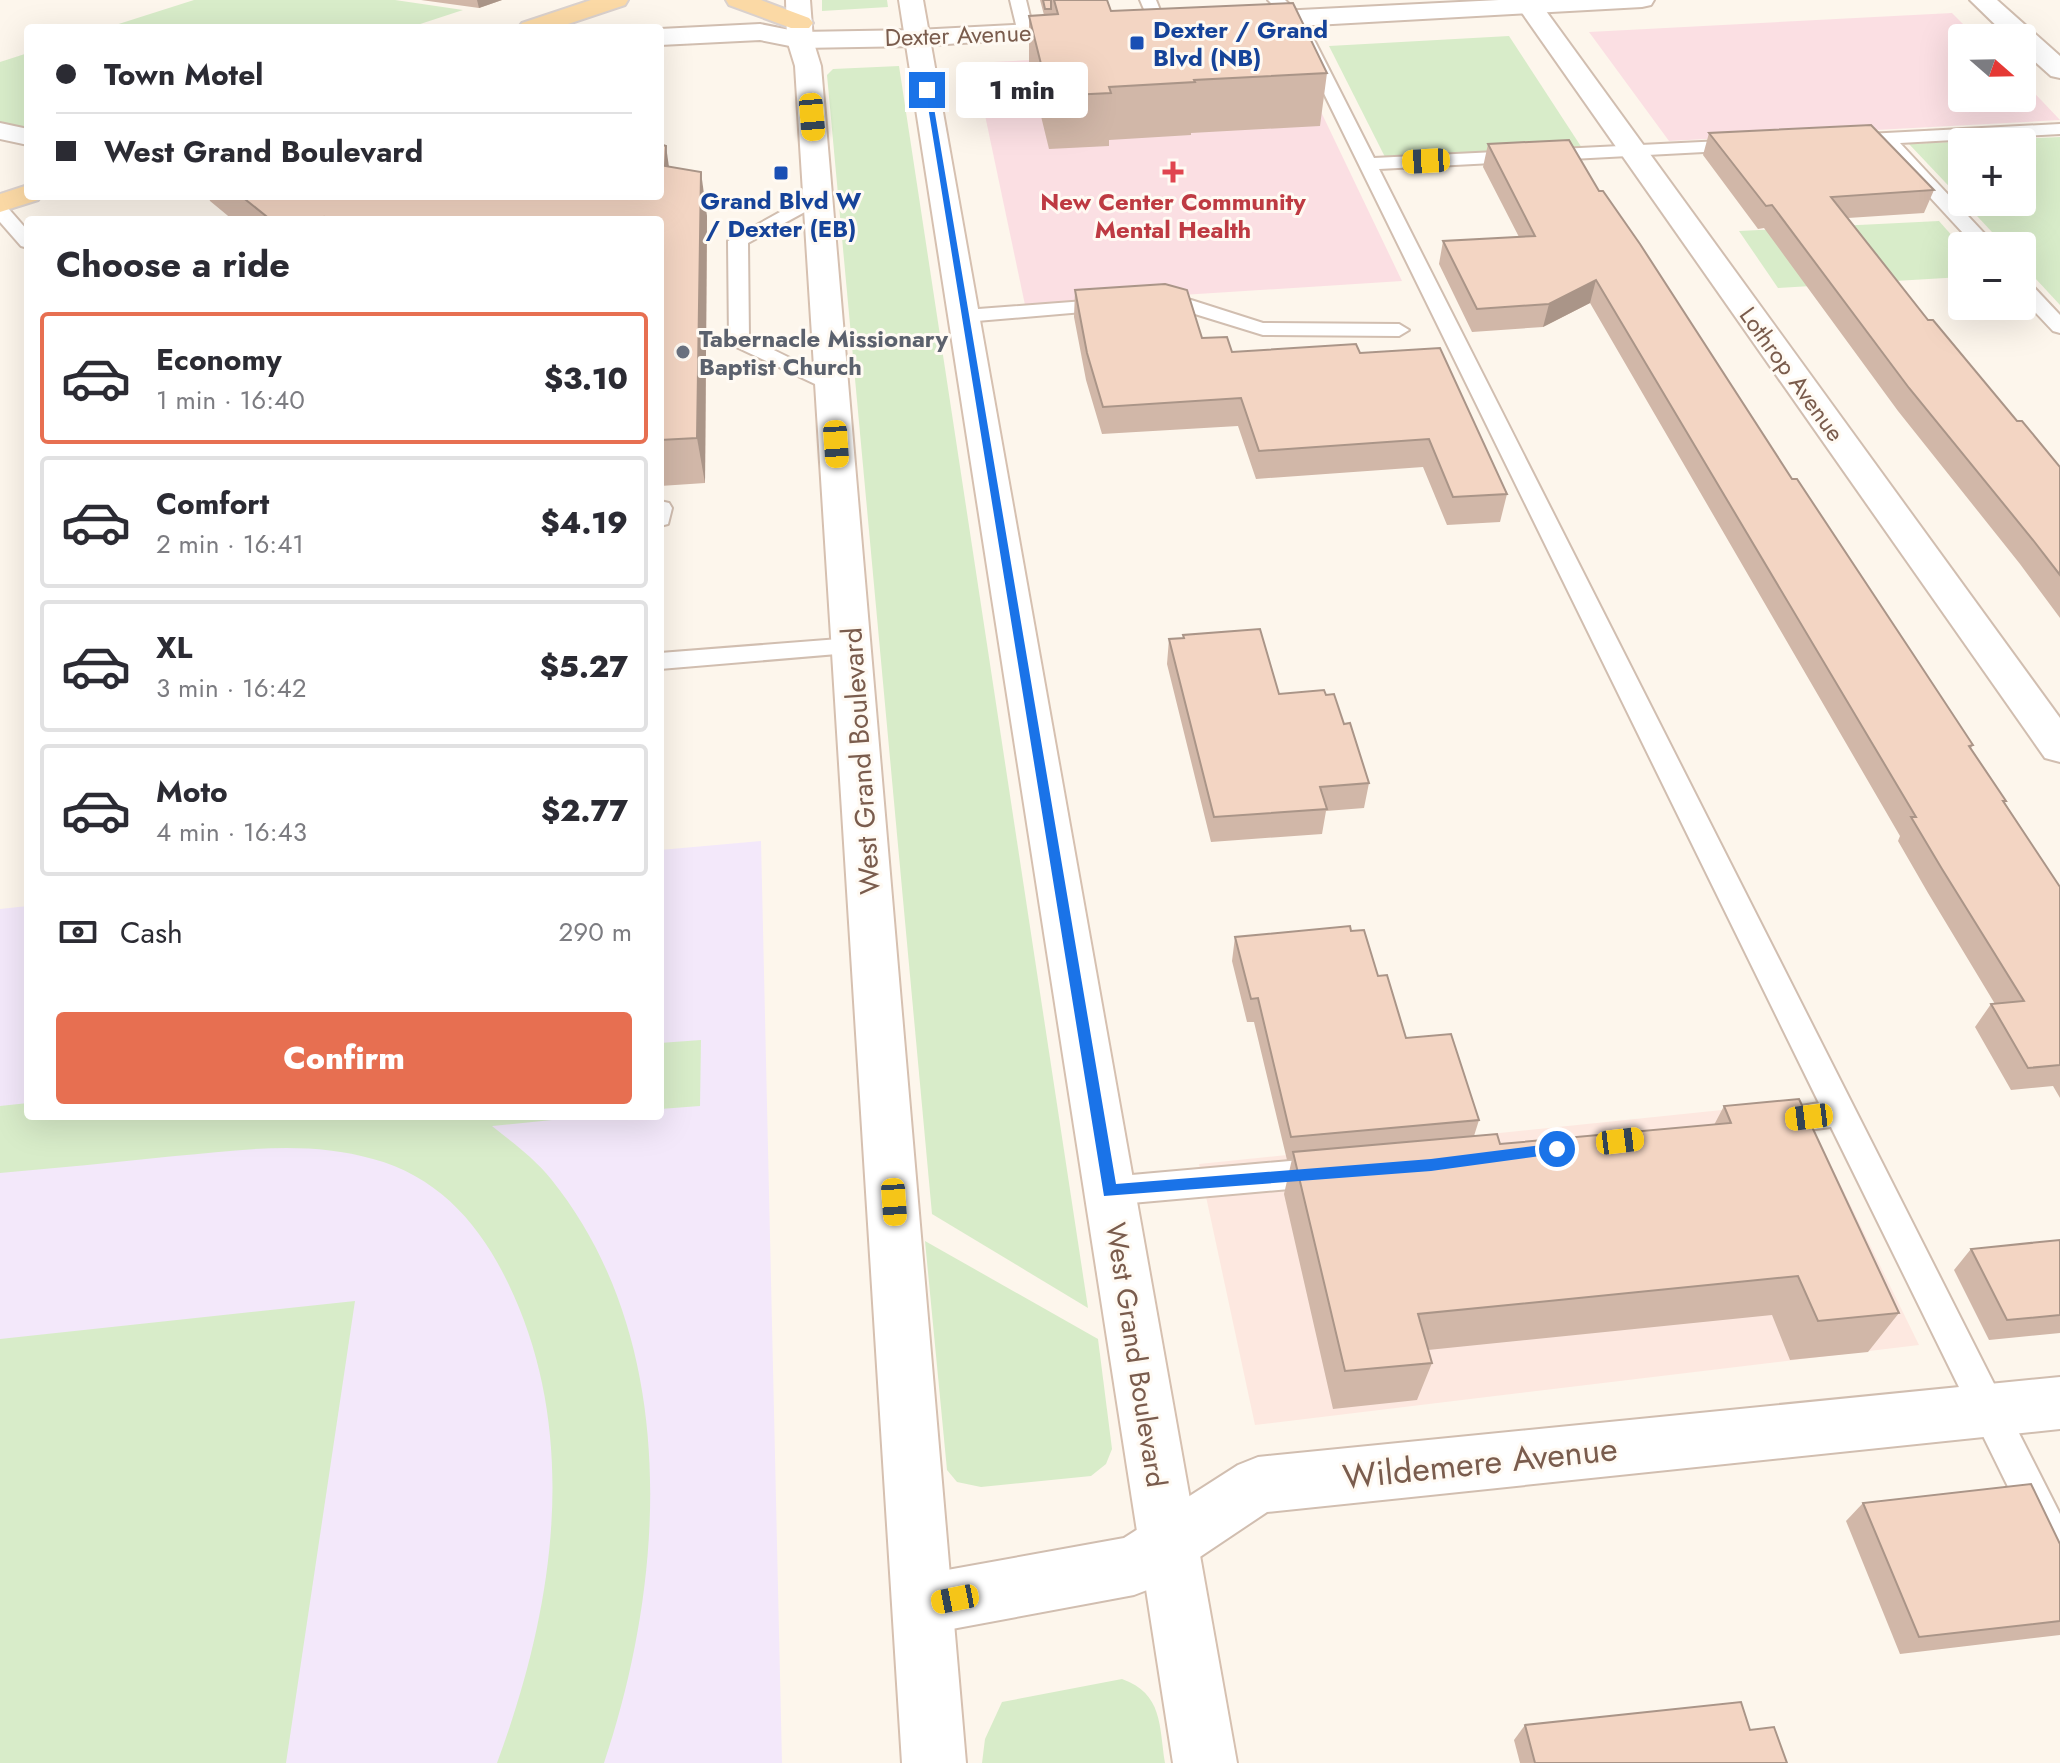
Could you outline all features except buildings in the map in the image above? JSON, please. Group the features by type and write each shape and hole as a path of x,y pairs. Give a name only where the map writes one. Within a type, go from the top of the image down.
{"main road":[{"path":"548,24 616,0"},
{"path":"738,0 799,21"},
{"name":"West Grand Boulevard","path":"911,0 1205,1763"},
{"path":"1219,22 1527,3 1642,0"},
{"path":"1982,0 2060,70"},
{"name":"Lothrop Avenue","path":"1527,3 2060,748"},
{"name":"Dexter Avenue","path":"664,61 746,52 799,21"},
{"name":"Dexter Avenue","path":"664,37 760,32 799,21 917,38 1188,24"},
{"name":"West Grand Boulevard","path":"799,21 808,66 925,1604 934,1763"},
{"path":"0,131 24,136"},
{"path":"0,203 24,195"},
{"name":"Wildemere Avenue","path":"925,1604 1134,1566 1258,1485 2060,1403"}],"lane":[{"path":"1018,0 1026,33"},
{"path":"1138,26 1148,0"},
{"path":"1276,0 1295,18 2060,1553"},
{"path":"1826,141 2060,129"},
{"path":"1886,138 1973,232"},
{"path":"1368,164 1765,144"},
{"path":"818,197 738,241 739,341 832,386"},
{"path":"0,211 24,238"},
{"path":"2036,301 2060,327"},
{"path":"965,316 1164,302 1185,305 1233,323 1264,329 1399,330"},
{"path":"664,661 852,646"},
{"path":"1746,1125 1840,1113"},
{"path":"1109,1191 1358,1169"}],"shaded area":[{"path":"1952,13 1963,24 1948,24 1948,112 2036,112 2036,95 2060,120 1669,141 1589,32"},
{"name":"New Center Community Mental Health","path":"1290,47 1402,281 1025,305 974,63"},
{"path":"761,841 782,1763 0,1763 0,909 24,906 24,1120 664,1120 664,850"},
{"path":"1800,1102 1919,1345 1255,1425 1199,1164"}],"green space":[{"path":"194,0 395,0 463,10 420,24 119,24"},
{"path":"822,0 887,0 888,7 822,11"},
{"path":"1509,36 1582,148 1386,159 1329,46"},
{"path":"24,54 24,128 0,123 0,62"},
{"path":"899,66 1088,1308 932,1214 827,75 833,69"},
{"path":"2060,137 2060,305 2036,279 2036,232 1992,232 1977,216 2036,216 2036,138"},
{"path":"1948,142 1948,185 1909,144"},
{"path":"1939,221 1949,232 1948,278 1778,288 1739,231"},
{"path":"701,1040 700,1106 664,1109 664,1043"},
{"path":"24,1103 24,1120 551,1120 492,1126 551,1179 593,1243 623,1312 641,1386 650,1462 649,1539 640,1616 625,1691 604,1763 497,1763 533,1645 545,1583 552,1522 552,1460 545,1399 530,1339 507,1281 469,1221 454,1205 417,1177 373,1159 324,1150 250,1149 0,1173 0,1106"},
{"path":"925,1241 1098,1339 1112,1449 1106,1464 1091,1476 981,1487 957,1482 947,1470"},
{"path":"355,1301 286,1763 0,1763 0,1339"},
{"path":"1122,1679 1135,1685 1152,1702 1160,1724 1165,1763 982,1763 985,1739 1002,1702"}],"place":[{"name":"Dexter / Grand Blvd (NB)","path":"1137,43"},
{"name":"New Center Community Mental Health","path":"1173,172"},
{"name":"Grand Blvd W / Dexter (EB)","path":"781,173"},
{"name":"Tabernacle Missionary Baptist Church","path":"683,352"}],"route":[{"path":"927,90 1109,1191 1431,1165 1557,1149"}]}
